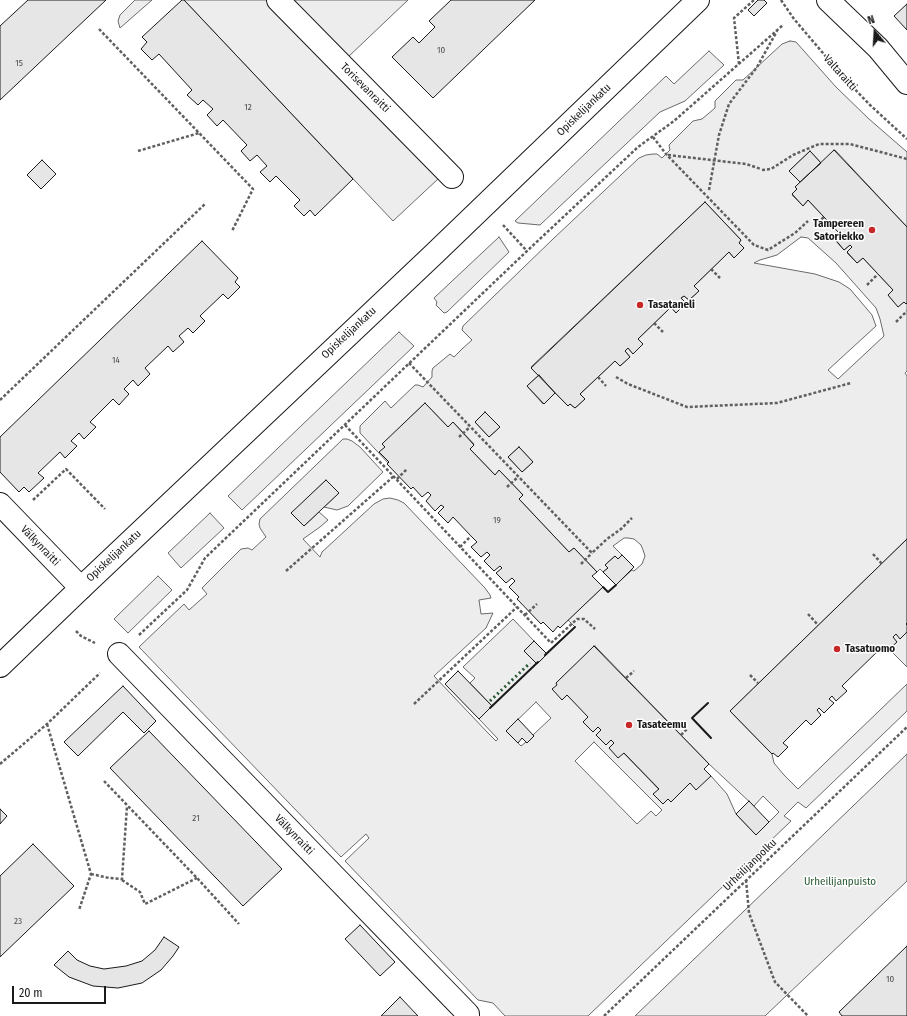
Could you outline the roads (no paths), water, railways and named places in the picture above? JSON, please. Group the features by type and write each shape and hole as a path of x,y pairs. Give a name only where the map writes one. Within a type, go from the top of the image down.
{"main road":[{"name":"Torisevanraitti","path":"278,0 452,177"},
{"name":"Opiskelijankatu","path":"0,666 55,612 428,260 698,0"},
{"path":"828,0 878,48 907,83"},
{"name":"Välkynraitti","path":"7,511 81,588"},
{"name":"Välkynraitti","path":"119,654 468,1014 468,1016"}],"place":[{"name":"Tampereen Satoriekko","path":"872,230"},
{"name":"Tasataneli","path":"640,305"},
{"name":"Tasatuomo","path":"837,649"},
{"name":"Tasateemu","path":"629,725"}],"park label":[{"name":"Urheilijanpuisto","path":"840,882"}]}
